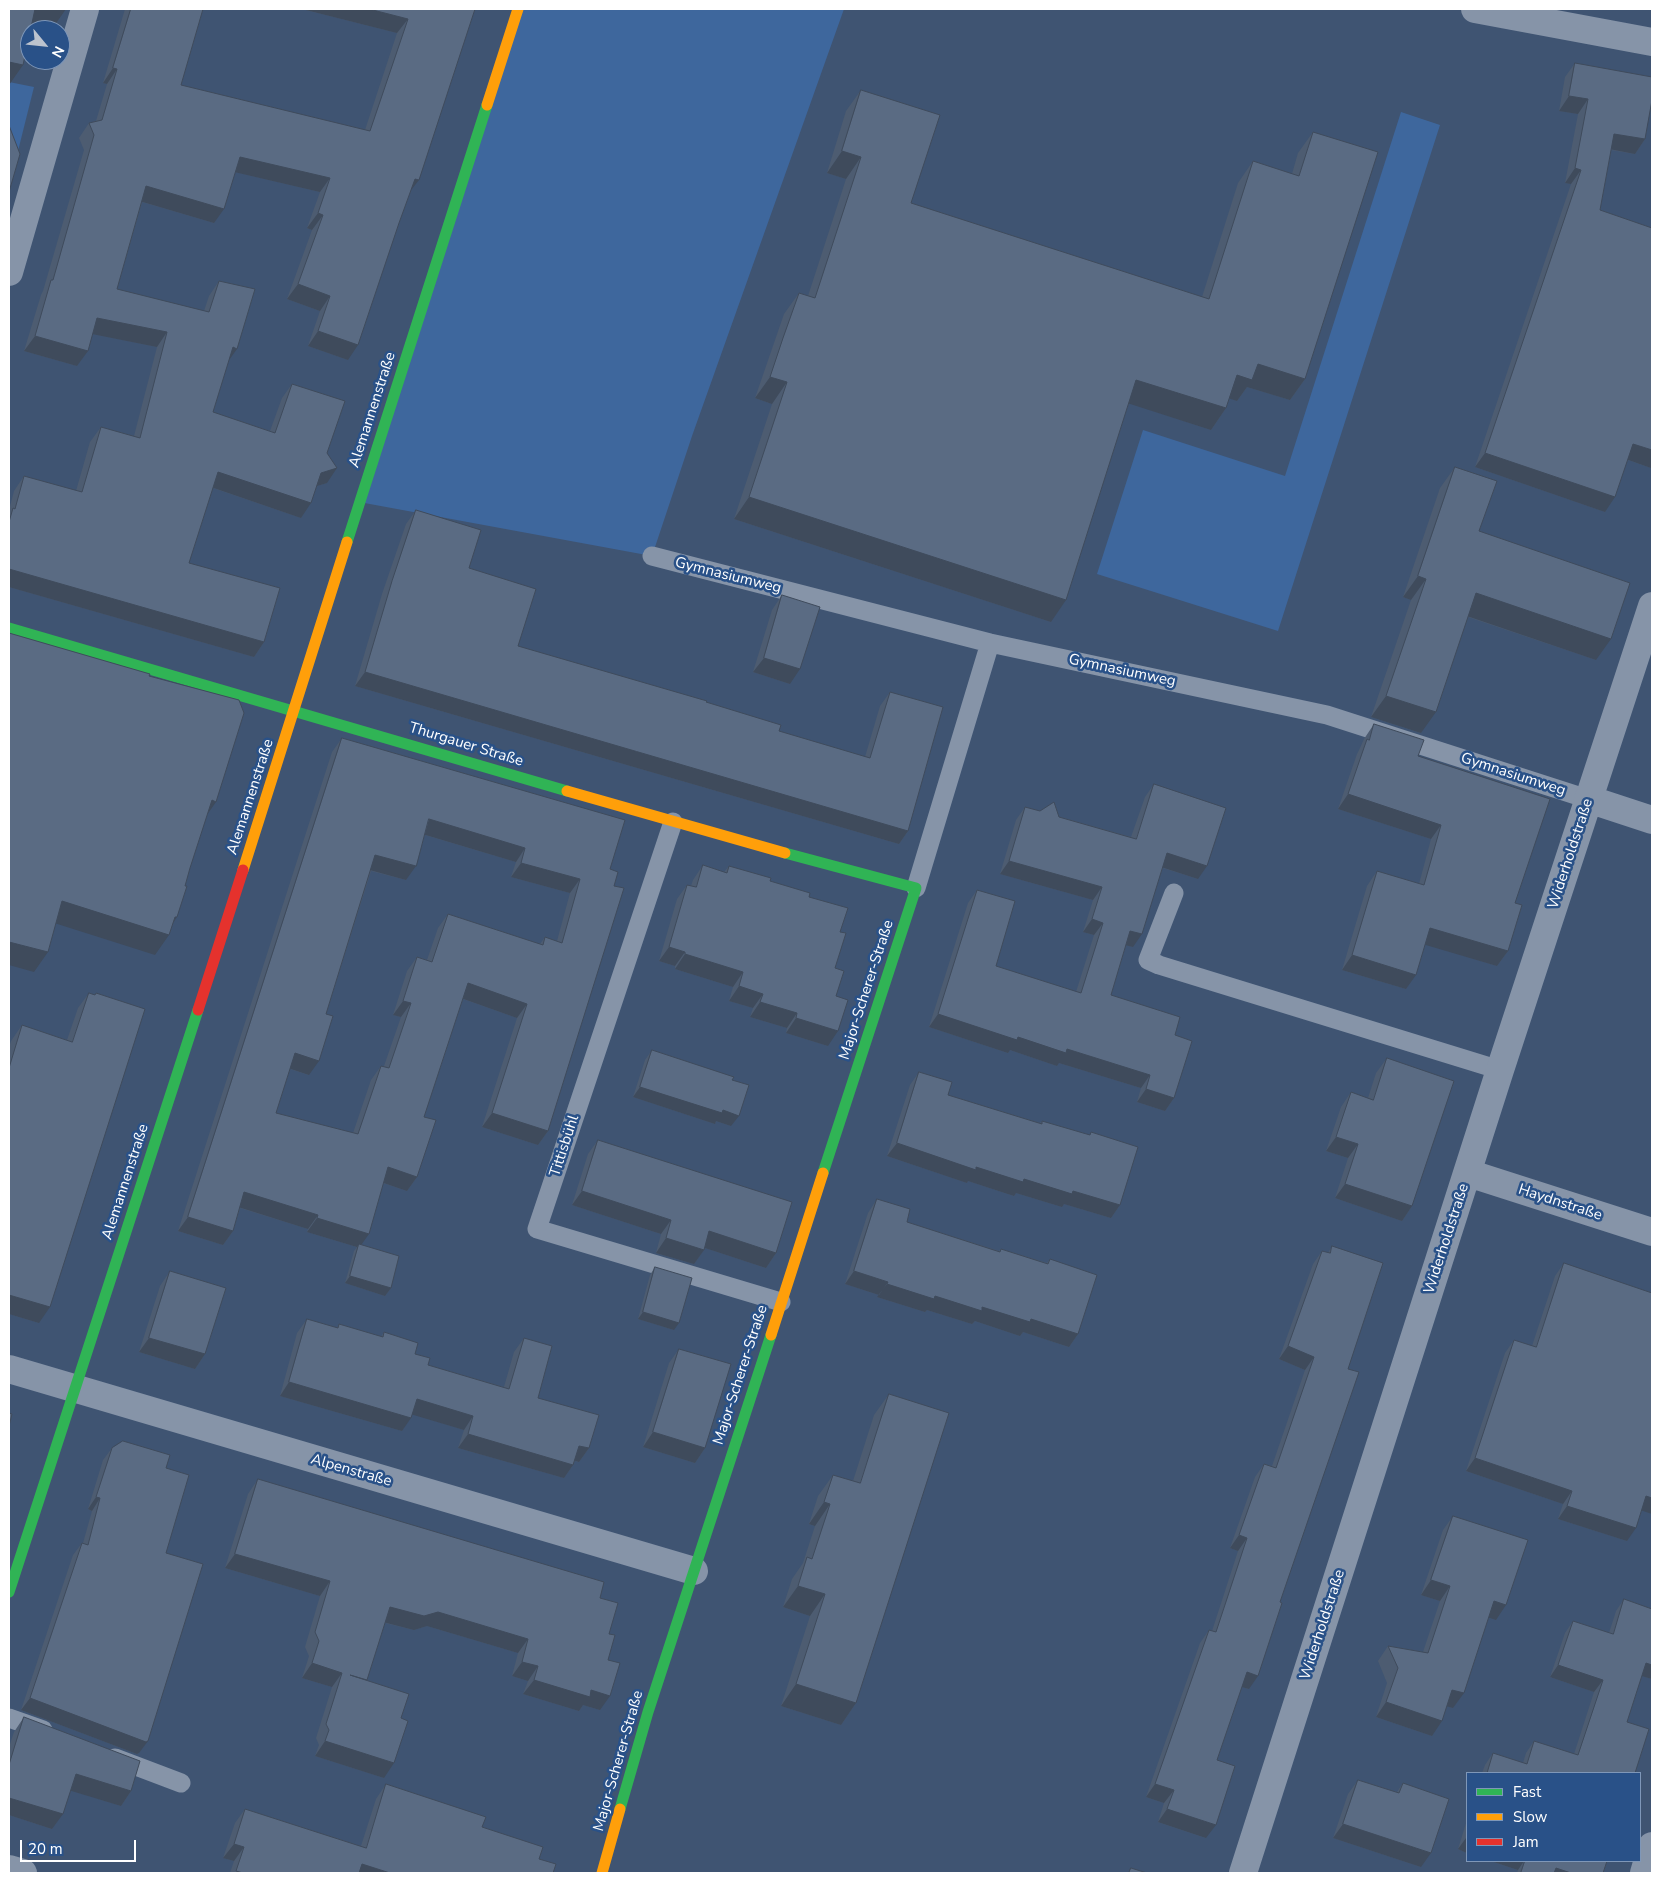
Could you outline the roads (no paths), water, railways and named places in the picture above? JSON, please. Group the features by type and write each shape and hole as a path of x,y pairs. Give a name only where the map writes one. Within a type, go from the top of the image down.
{"street":[{"path":"9,272 85,9"},
{"name":"Alemannenstraße","path":"9,1592 296,710 356,512 518,9"},
{"path":"1475,9 1652,42"},
{"name":"Widerholdstraße","path":"1243,1873 1500,1070 1652,606"},
{"name":"Thurgauer Straße","path":"9,628 296,710 672,822 916,888"},
{"path":"1588,799 1652,820"},
{"name":"Major-Scherer-Straße","path":"602,1873 648,1712 916,888"},
{"name":"Haydnstraße","path":"1468,1173 1652,1232"},
{"name":"Alpenstraße","path":"9,1369 694,1571"},
{"path":"1644,1873 1652,1846"},
{"path":"9,1869 23,1873"}],"lane":[{"name":"Gymnasiumweg","path":"652,556 990,643 1327,715 1588,799"},
{"path":"916,888 990,643"},
{"name":"Tittisbühl","path":"672,822 537,1229 781,1302"},
{"path":"1174,893 1148,960 1160,966 1500,1070"},
{"path":"9,1718 61,1737"},
{"path":"98,1751 181,1782"}]}
